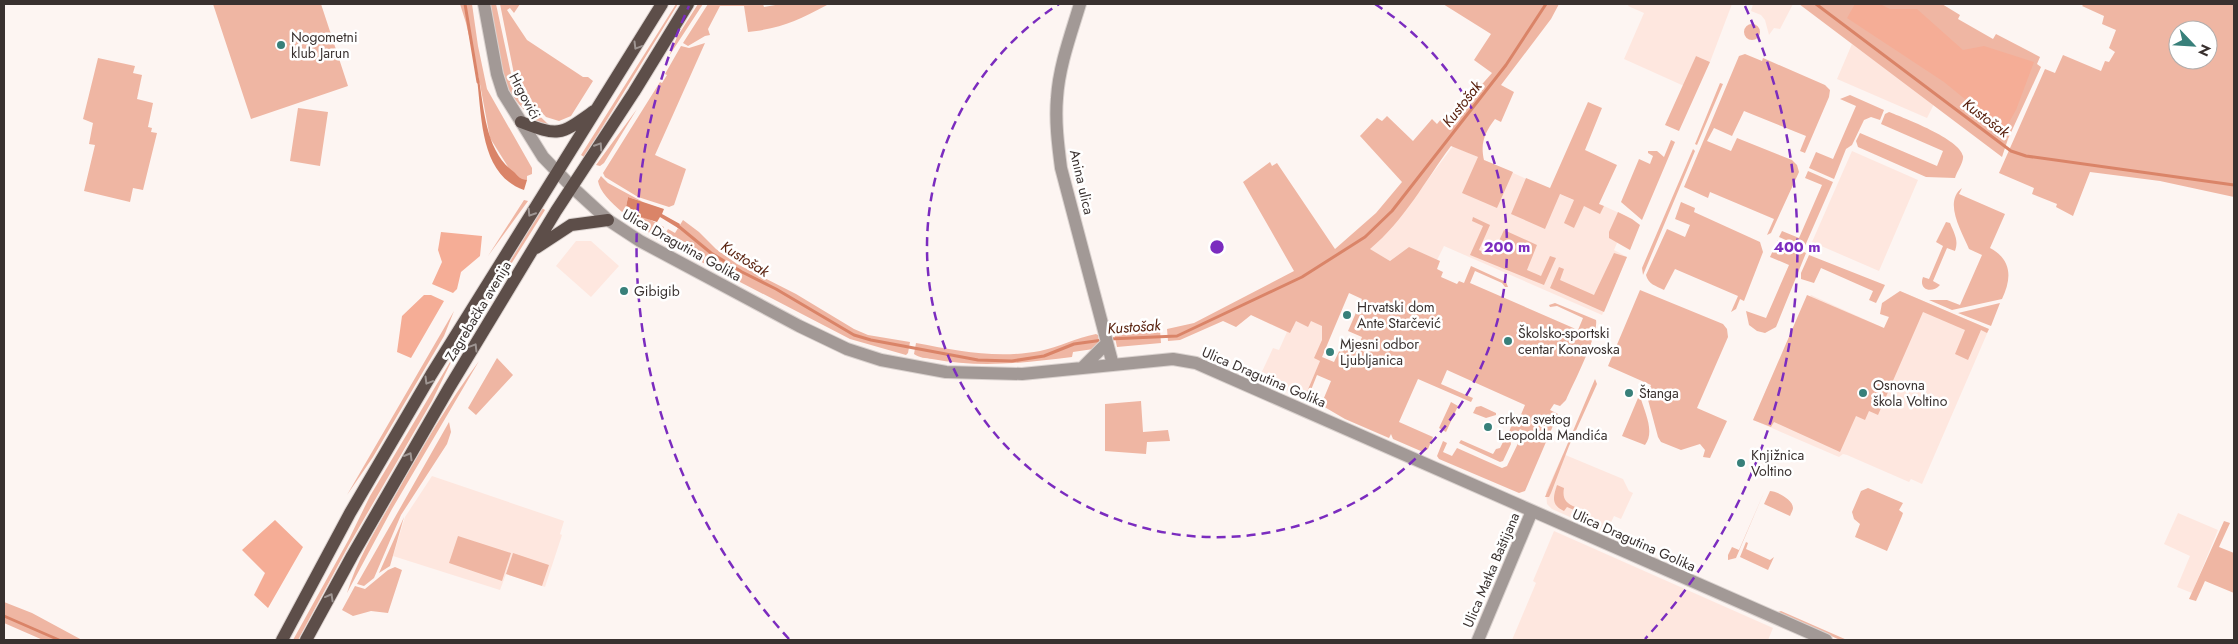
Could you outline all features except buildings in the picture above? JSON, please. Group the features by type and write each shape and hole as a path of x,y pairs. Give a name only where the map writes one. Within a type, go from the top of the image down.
{"main road":[{"name":"Zagrebačka avenija","path":"282,640 385,452 477,300 662,4"},
{"name":"Zagrebačka avenija","path":"306,640 416,444 532,251 688,4"},
{"path":"521,122 545,132 562,132 600,106"},
{"path":"532,251 566,227 580,222 608,220"}],"street":[{"name":"Hrgovići","path":"484,4 497,74 503,93 543,157 572,187"},
{"name":"Anina ulica","path":"1080,4 1058,82 1056,100 1058,138 1061,168 1113,365"},
{"name":"Ulica Dragutina Golika","path":"572,187 608,220 665,256 846,349 914,368 965,373 1022,374 1173,359 1196,364 1826,640"},
{"path":"1082,368 1107,343"},
{"name":"Ulica Matka Baštijana","path":"1478,640 1532,511"}],"shaded area":[{"name":"Nogometni klub Jarun","path":"213,4 321,4 348,86 251,119"},
{"path":"460,4 472,4 487,89 532,168 532,174 527,176 527,180 523,180 510,170 490,138 479,79"},
{"path":"490,4 496,4 513,83 522,99 548,124 539,124 510,92 499,61"},
{"path":"500,4 520,4 514,13 510,8 507,10 527,40 583,77 588,77 593,81 571,116 559,121 546,117 520,89 514,74"},
{"path":"676,4 678,4 584,157 581,155"},
{"path":"698,4 703,4 669,56 677,37"},
{"path":"708,4 763,4 764,7 781,4 828,4 789,23 748,32 744,6 720,6 708,29 710,35 688,46 683,43"},
{"path":"1443,4 1559,4 1551,19 1501,85 1514,92 1501,122 1495,119 1488,128 1484,138 1484,160 1513,172 1497,208 1462,193 1478,157 1451,146 1404,213 1370,249 1390,261 1409,247 1440,261 1437,269 1443,272 1441,277 1457,284 1459,281 1464,283 1471,266 1506,282 1508,287 1475,271 1470,283 1578,330 1583,318 1557,306 1550,307 1549,305 1555,303 1596,320 1594,336 1585,359 1566,400 1560,406 1554,404 1550,410 1558,414 1525,491 1519,493 1439,459 1437,456 1443,441 1447,443 1443,452 1452,456 1457,448 1502,468 1507,466 1524,431 1520,429 1516,436 1509,432 1515,416 1520,417 1525,405 1447,370 1441,384 1473,398 1471,402 1418,379 1399,422 1433,437 1428,449 1423,452 1393,439 1391,434 1389,438 1345,419 1321,405 1331,381 1317,375 1309,395 1306,394 1320,361 1314,358 1322,340 1322,326 1311,321 1308,327 1296,321 1290,333 1251,315 1236,327 1223,321 1180,340 1168,341 1167,329 1194,323 1294,271 1243,182 1270,162 1272,166 1277,163 1335,249 1376,213 1402,182 1360,136 1377,118 1382,121 1387,116 1413,141 1432,119 1437,124 1446,113 1453,117 1492,73 1474,60 1491,34","holes":["1349,293 1362,299 1348,331 1362,337 1357,349 1343,343 1334,362 1322,357"]},
{"path":"1629,4 1732,4 1710,62 1696,56 1684,86 1624,59 1644,13 1628,6"},
{"path":"1753,4 1793,4 1780,29 1774,28 1769,35 1765,20 1761,15 1751,11"},
{"path":"1799,4 1942,4 1960,15 1958,19 1993,39 1996,34 2040,57 2037,64 2041,67 2008,139 2002,157"},
{"path":"1855,4 1880,4 1890,9 1917,9 1963,50 1984,46 2034,62 2016,110 2004,131 1944,82 1847,18"},
{"path":"2084,4 2234,4 2234,197 2160,181 2090,172 2073,216 2056,207 2057,204 2032,194 2034,188 1999,173 2045,69 2055,73 2063,55 2101,71 2105,61 2109,62 2115,52 2109,48 2116,30 2102,24 2104,16 2082,6"},
{"path":"1752,24 1760,32 1752,40 1744,32"},
{"path":"705,43 655,155 686,169 674,205 669,207 638,197 605,177 603,173 660,82 662,83 667,75 665,74 681,46 689,48"},
{"path":"1852,44 1934,104 1927,118 1837,79"},
{"path":"1745,54 1762,61 1763,58 1825,85 1830,90 1829,97 1805,153 1800,151 1806,136 1744,111 1732,136 1714,128 1707,141 1731,151 1737,138 1792,160 1797,165 1799,172 1771,233 1767,235 1774,219 1710,192 1708,198 1684,187 1739,56"},
{"path":"1696,56 1710,62 1679,131 1665,125"},
{"path":"98,58 135,66 133,73 142,75 137,99 153,103 148,127 152,128 151,132 157,133 143,190 133,188 130,202 84,191 95,145 89,144 93,123 83,119"},
{"path":"477,79 479,79 485,117 492,142 505,164 520,178 527,180 524,190 510,182 499,172 491,158 482,127"},
{"path":"1720,83 1723,84 1697,145 1695,144"},
{"path":"1850,95 1884,110 1880,120 1871,117 1864,120 1852,145 1846,149 1834,179 1809,168 1816,152 1833,159 1856,106 1840,99"},
{"path":"1588,102 1602,108 1585,150 1617,165 1599,204 1604,206 1600,214 1584,206 1574,228 1564,223 1574,200 1560,194 1545,229 1511,214 1526,178 1550,188"},
{"path":"298,108 328,112 320,166 290,161"},
{"path":"637,109 604,163 600,166 596,165"},
{"path":"1889,112 1942,136 1960,149 1963,158 1955,178 1926,177 1858,147 1856,141 1860,133 1937,166 1943,151 1881,124 1885,114"},
{"path":"1671,140 1675,142 1642,220 1621,202 1639,159 1650,164 1653,156 1648,151 1657,151 1664,157"},
{"path":"1453,146 1600,212 1604,206 1628,217 1614,250 1627,257 1602,315 1444,246 1437,260 1409,247 1390,261 1369,249 1405,210"},
{"path":"1693,149 1695,151 1643,275 1642,268"},
{"path":"1852,151 1918,180 1879,271 1812,242"},
{"path":"1808,171 1833,182 1804,248 1779,237 1782,231 1799,238 1822,185 1805,178"},
{"path":"601,176 608,183 643,202 628,197 625,212 643,216 664,227 657,239 623,213 606,197 598,181"},
{"path":"1962,188 1959,194 2005,214 1990,248 2003,258 2008,270 2008,277 2002,299 1952,310 1929,300 1947,300 1960,305 1982,255 1969,249 1956,217 1954,201"},
{"path":"628,197 664,209 662,214 680,224 678,228 660,217 657,222 625,212"},
{"path":"524,200 528,201 488,256"},
{"path":"1681,202 1695,208 1694,212 1760,242 1763,252 1744,301 1740,299 1736,309 1731,312 1738,296 1675,269 1664,290 1647,278 1646,275 1667,229 1685,237 1690,225 1675,219"},
{"path":"542,208 545,210 456,352"},
{"path":"1618,212 1640,225 1630,250 1609,238 1609,232"},
{"path":"1473,217 1490,225 1479,250 1492,256 1504,230 1537,245 1527,270 1541,276 1550,256 1556,258 1544,285 1470,255 1483,226 1472,221"},
{"path":"683,220 699,232 716,249 737,264 796,294 854,329 868,335 910,342 908,353 906,355 850,339 661,241 668,229 675,233"},
{"path":"1946,222 1950,223 1956,237 1955,251 1947,248 1933,281 1940,285 1930,290 1924,288 1922,281 1923,277 1929,279 1943,246 1936,242"},
{"path":"441,232 482,236 480,256 461,272 457,289 453,293 432,284 442,262 438,250"},
{"path":"1778,240 1806,253 1776,327 1765,333 1757,331 1749,325 1746,311 1766,318 1789,265 1770,257"},
{"path":"576,241 591,241 619,266 591,297 556,266"},
{"path":"1614,253 1627,257 1604,312 1550,288 1559,267 1564,269 1560,280 1594,295"},
{"path":"1809,255 1885,285 1876,303 1869,300 1873,291 1821,268 1814,283 1801,279 1801,273"},
{"path":"1640,290 1723,324 1727,329 1728,337 1697,408 1727,421 1710,458 1703,457 1705,450 1700,444 1681,450 1661,442 1647,396 1651,385 1608,366"},
{"name":"Osnovna škola Voltino","path":"1900,291 1989,329 1922,484 1911,479 1909,482 1847,455 1843,454 1839,457 1753,420 1811,295 1884,328"},
{"path":"1900,291 1989,329 1987,333 1981,330 1968,360 1955,354 1965,330 1923,312 1878,415 1869,411 1865,420 1856,416 1840,452 1774,422 1771,427 1753,420 1807,295 1884,328 1889,317 1880,314 1882,303"},
{"path":"424,295 431,295 444,301 411,358 397,352 402,316"},
{"path":"2000,303 1991,326 1958,313"},
{"path":"454,311 444,336 373,457 347,495"},
{"path":"1336,314 1322,357 1304,398 1259,378 1273,348 1279,350 1287,332 1251,315"},
{"path":"1160,330 1161,343 1117,347 1114,333"},
{"path":"1098,335 1100,348 1073,352 1072,357 1037,361 1002,364 967,363 923,358 914,354 916,343 978,353 1024,353 1040,351"},
{"path":"456,352 432,401 349,545 298,640 293,640 349,539 370,496"},
{"path":"497,358 513,375 476,415 468,408"},
{"path":"479,361 392,509 347,593 363,554 382,518 436,426"},
{"path":"1595,379 1597,384 1569,446 1551,493 1549,497 1545,497"},
{"path":"1638,398 1641,399 1649,428 1648,440 1645,445 1622,436"},
{"path":"1141,401 1143,432 1168,430 1170,441 1147,442 1146,454 1105,451 1105,404"},
{"path":"1451,402 1458,406 1446,432 1439,428"},
{"path":"1481,406 1496,413 1496,415 1486,418 1473,413 1476,407"},
{"path":"449,422 451,432 447,444 401,515 374,578 364,586 357,584"},
{"path":"1505,438 1510,440 1511,444 1503,461 1500,462 1459,443 1461,440 1493,454 1496,449 1500,448"},
{"path":"1563,454 1623,479 1629,491 1633,493 1621,519 1614,516 1606,533 1552,509 1547,504 1546,492"},
{"path":"432,476 564,521 560,534 562,535 545,587 506,574 500,590 393,556 405,517"},
{"path":"1557,485 1564,488 1564,498 1575,507 1574,510 1567,507 1564,511 1557,506 1554,497"},
{"path":"1868,488 1903,503 1899,510 1903,513 1887,551 1855,537 1860,524 1854,519 1852,512 1861,491"},
{"path":"1765,490 1736,558 1728,560 1732,547 1739,550"},
{"path":"1770,491 1780,494 1790,502 1793,508 1790,516 1764,504"},
{"path":"2178,513 2218,530 2192,593 2177,587 2190,556 2164,544"},
{"path":"404,517 390,566 379,573"},
{"path":"275,520 303,547 268,608 254,595 265,573 242,550"},
{"path":"2224,521 2230,523 2219,547 2234,553 2234,593 2205,581 2196,601 2189,599"},
{"path":"1554,531 1773,628 1768,640 1512,640 1536,583 1533,581"},
{"path":"458,536 511,553 502,581 449,563"},
{"path":"1746,542 1748,543 1746,549 1770,560 1774,557 1768,570 1740,557"},
{"path":"513,553 549,565 542,586 506,574"},
{"path":"395,567 402,570 388,613 371,611 353,616 342,610 355,586 365,589 388,570"},
{"path":"4,602 32,613 82,640 43,640 4,623"},
{"path":"1781,611 1847,640 1840,640 1778,612"}],"waterway":[{"name":"Kustošak","path":"465,4 478,82"},
{"name":"Kustošak","path":"1109,339 1177,336 1302,277 1365,237 1392,211 1506,65 1546,4"},
{"name":"Kustošak","path":"1816,4 2011,151 2026,156 2234,185"},
{"name":"Kustošak","path":"677,225 711,253 742,272 776,289 854,335 871,340 978,360 1012,361 1044,356 1074,344 1103,340"},
{"path":"4,616 59,640"}],"place":[{"name":"Nogometni klub Jarun","path":"281,45"},
{"name":"Gibigib","path":"624,291"},
{"name":"Hrvatski dom Ante Starčević","path":"1347,315"},
{"name":"Školsko-sportski centar Konavoska","path":"1508,341"},
{"name":"Mjesni odbor Ljubljanica","path":"1330,352"},
{"name":"Štanga","path":"1629,393"},
{"name":"Osnovna škola Voltino","path":"1863,393"},
{"name":"crkva svetog Leopolda Mandića","path":"1488,427"},
{"name":"Knjižnica Voltino","path":"1741,463"}]}
